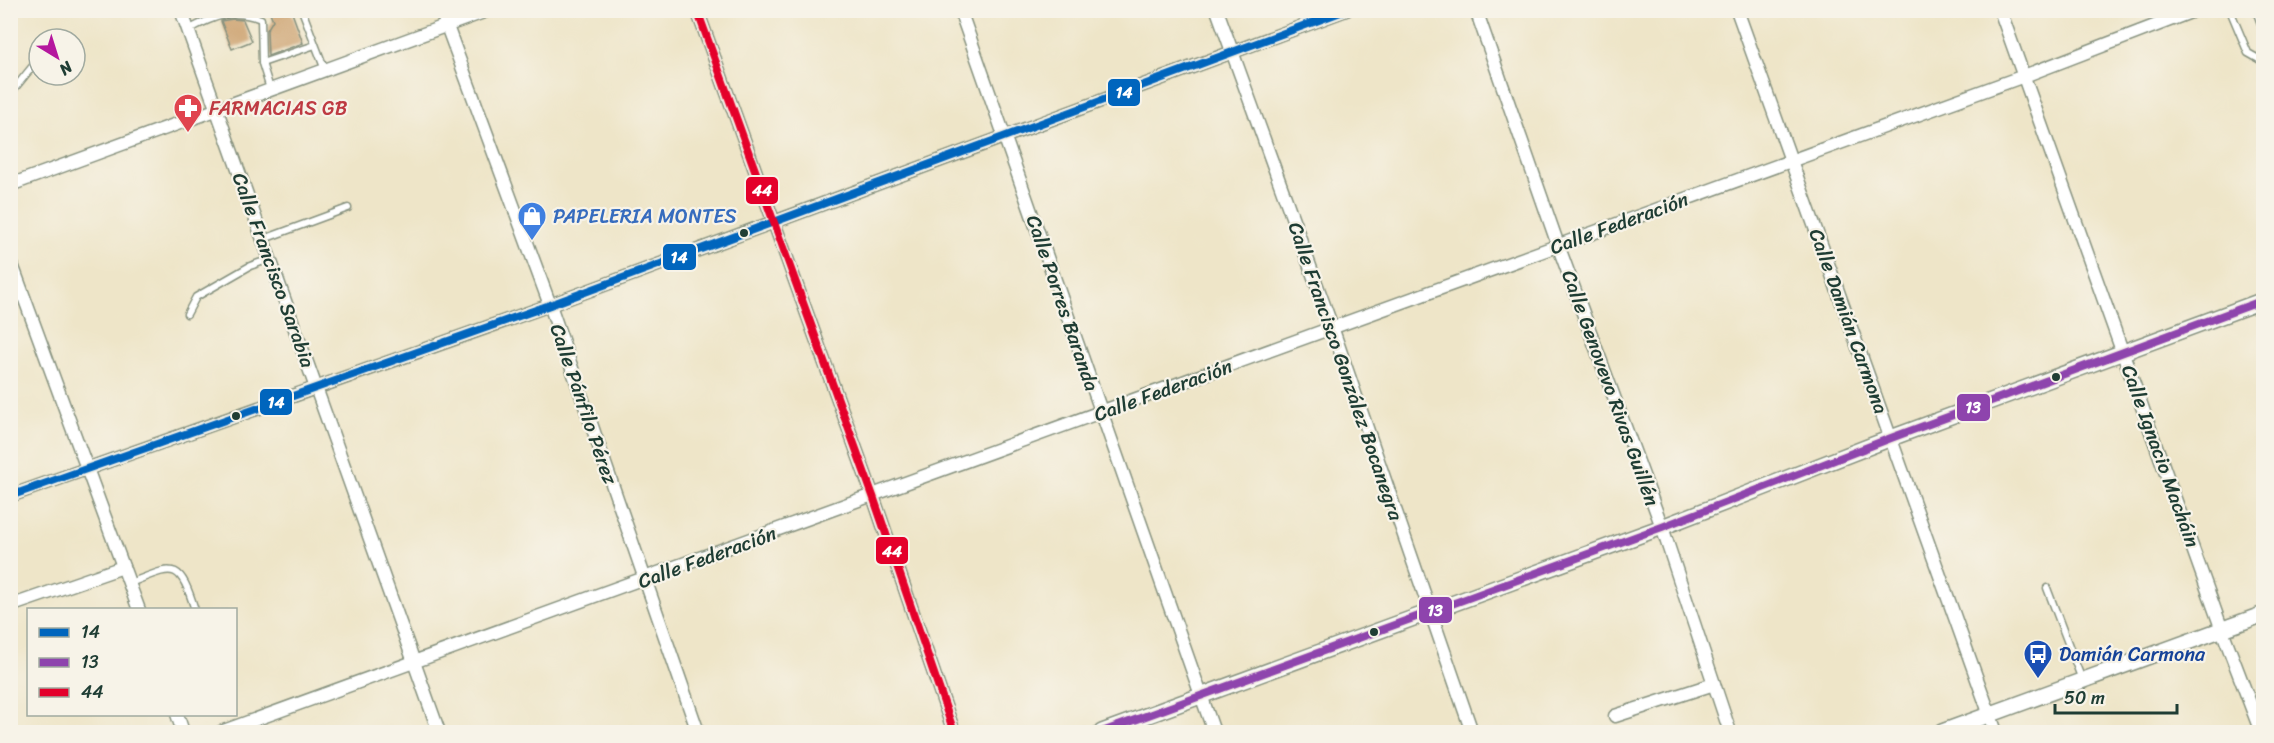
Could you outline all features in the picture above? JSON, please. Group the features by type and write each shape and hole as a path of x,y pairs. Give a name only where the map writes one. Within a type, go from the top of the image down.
{"street":[{"name":"Calle Francisco Sarabia","path":"181,10 439,732"},
{"name":"Calle Pánfilo Pérez","path":"441,10 550,305 698,732"},
{"path":"10,185 489,10"},
{"path":"698,10 873,496 954,732"},
{"name":"Calle Porres Baranda","path":"960,10 1214,732"},
{"name":"Calle Francisco González Bocanegra","path":"1217,10 1332,327 1472,732"},
{"path":"10,496 550,305 1346,10"},
{"name":"Calle Genovevo Rivas Guillén","path":"1476,10 1558,245 1662,527 1730,732"},
{"name":"Calle Damián Carmona","path":"1737,10 1996,732"},
{"name":"Calle Ignacio Macháin","path":"2000,10 2222,630 2261,732"},
{"name":"Calle Federación","path":"221,732 414,664 2024,76 2196,10"},
{"path":"2259,10 2264,23"},
{"path":"10,258 139,608"},
{"path":"1102,732 1662,527 1891,438 2264,300"},
{"path":"10,606 123,567"},
{"path":"1942,732 2264,614"},
{"path":"1615,716 1714,684"},
{"path":"178,716 183,732"}],"lane":[{"path":"302,10 325,70"},
{"path":"2230,10 2248,53 2264,62"},
{"path":"188,30 211,18 245,12 261,19 262,63 270,89"},
{"path":"262,63 315,45"},
{"path":"10,90 15,88 27,73"},
{"path":"264,239 348,208"},
{"path":"187,314 196,297 250,267 271,259"},
{"path":"129,584 166,569 174,570 187,582 195,608"},
{"path":"2047,588 2082,681"}],"building":[{"path":"269,10 291,10 303,43 268,56 267,30 273,20"},
{"path":"243,20 252,41 232,49 221,21"}],"transit line":[{"name":"44","path":"697,10 873,496 954,732"},
{"name":"14","path":"10,496 550,305 1346,10"},
{"name":"13","path":"1102,732 1662,527 1891,438 2264,300"}],"place":[{"name":"FARMACIAS GB","path":"188,134"},
{"name":"PAPELERIA MONTES","path":"532,242"},
{"name":"Damián Carmona","path":"2038,680"}]}
